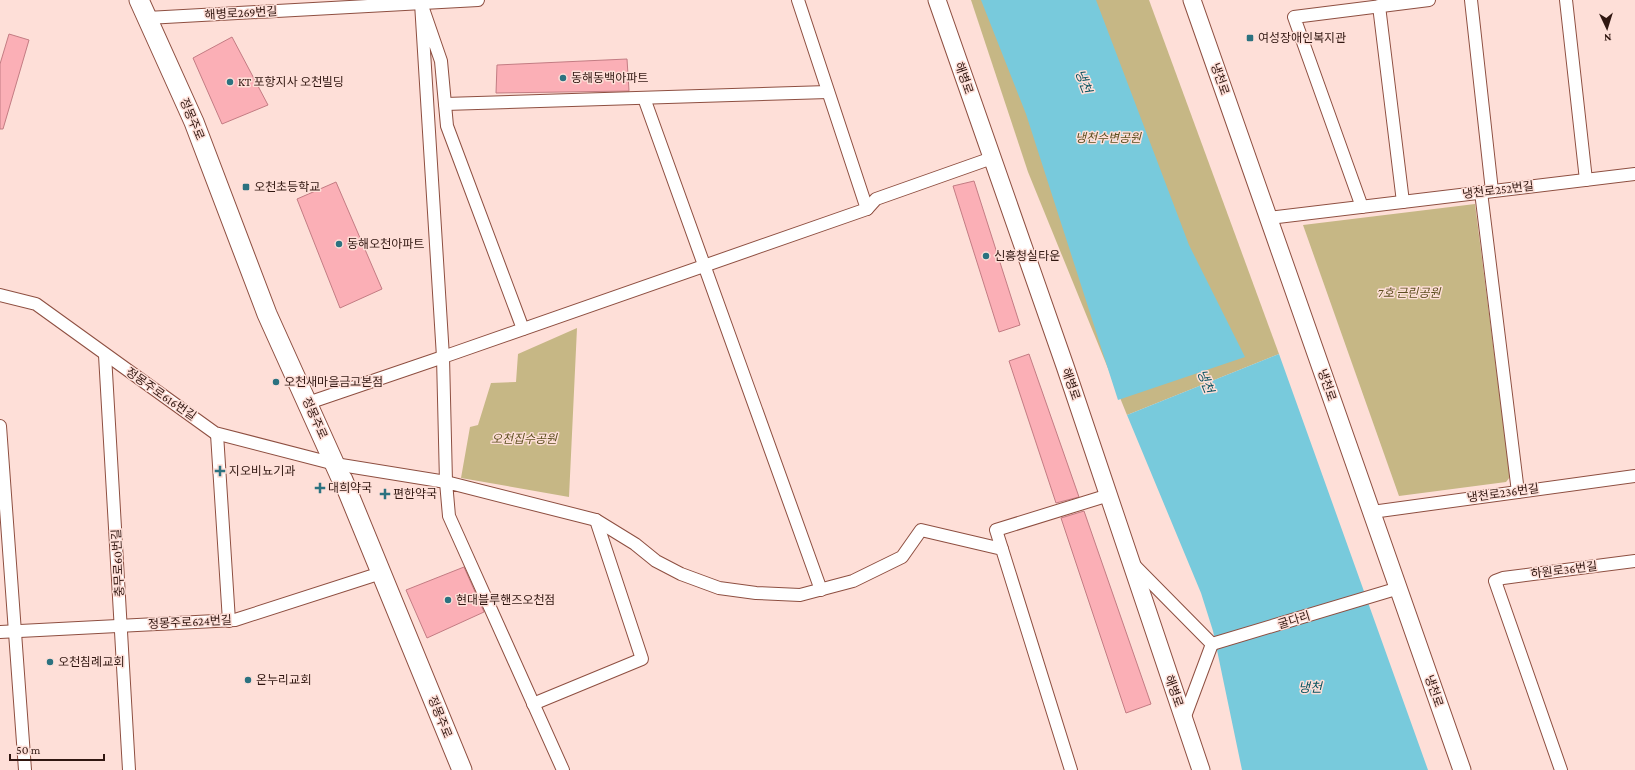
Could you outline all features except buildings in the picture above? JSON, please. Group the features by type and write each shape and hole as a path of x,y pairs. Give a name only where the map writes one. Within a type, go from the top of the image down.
{"main road":[{"name":"정몽주로","path":"139,0 194,122 267,314 335,464 462,770"},
{"name":"해병로","path":"937,0 1109,495 1201,770"},
{"name":"냉천로","path":"1192,0 1462,770"}],"street":[{"name":"해병로269번길","path":"147,18 478,0"},
{"path":"798,0 867,209"},
{"path":"1362,207 1294,18 1430,0"},
{"path":"1471,0 1487,192 1518,492"},
{"path":"1566,0 1586,180"},
{"path":"421,2 441,61 447,126 523,329"},
{"path":"421,2 444,357 446,482 449,516 563,770"},
{"path":"1379,6 1404,202"},
{"path":"445,104 828,92"},
{"path":"644,98 820,590"},
{"path":"308,403 867,209 876,199 992,158"},
{"name":"냉천로252번길","path":"1269,218 1635,174"},
{"name":"정몽주로616번길","path":"0,295 36,304 217,434 335,464 446,482 596,520 635,544 656,561 681,574 719,588 756,593 800,595 853,582 902,557 921,530 1002,549"},
{"name":"충무로60번길","path":"105,355 129,770"},
{"path":"0,426 3,500 16,631 25,770"},
{"path":"217,434 229,620"},
{"name":"냉천로236번길","path":"1372,512 1635,476"},
{"path":"1071,770 996,530 1109,495"},
{"path":"533,704 642,659 596,520"},
{"name":"하원로36번길","path":"1562,770 1495,581 1502,578 1635,561"},
{"path":"1131,562 1213,644 1184,719"},
{"name":"정몽주로624번길","path":"0,632 235,620 381,573"},
{"name":"굴다리","path":"1213,644 1398,588"}],"green space":[{"name":"냉천수변공원","path":"971,0 1149,0 1279,354 1127,415 1028,172"},
{"name":"7호 근린공원","path":"1475,204 1510,477 1506,482 1399,496 1303,225"},
{"name":"오천집수공원","path":"577,328 569,497 461,478 470,427 478,425 491,383 516,382 518,354"}],"water":[{"name":"냉천수변공원","path":"981,0 1096,0 1189,245 1245,357 1118,400 1026,114"},
{"name":"냉천","path":"1279,354 1428,770 1242,770 1213,631 1201,593 1127,415"}],"waterway":[{"name":"냉천","path":"1200,367 1208,387"}],"place":[{"name":"여성장애인복지관","path":"1250,38"},
{"name":"동해동백아파트","path":"563,78"},
{"name":"KT 포항지사 오천빌딩","path":"230,82"},
{"name":"오천초등학교","path":"246,187"},
{"name":"동해오천아파트","path":"339,244"},
{"name":"신흥청실타운","path":"986,256"},
{"name":"오천새마을금고본점","path":"276,382"},
{"name":"지오비뇨기과","path":"220,471"},
{"name":"대희약국","path":"320,488"},
{"name":"편한약국","path":"385,494"},
{"name":"현대블루핸즈오천점","path":"448,600"},
{"name":"오천침례교회","path":"50,662"},
{"name":"온누리교회","path":"248,680"}]}
